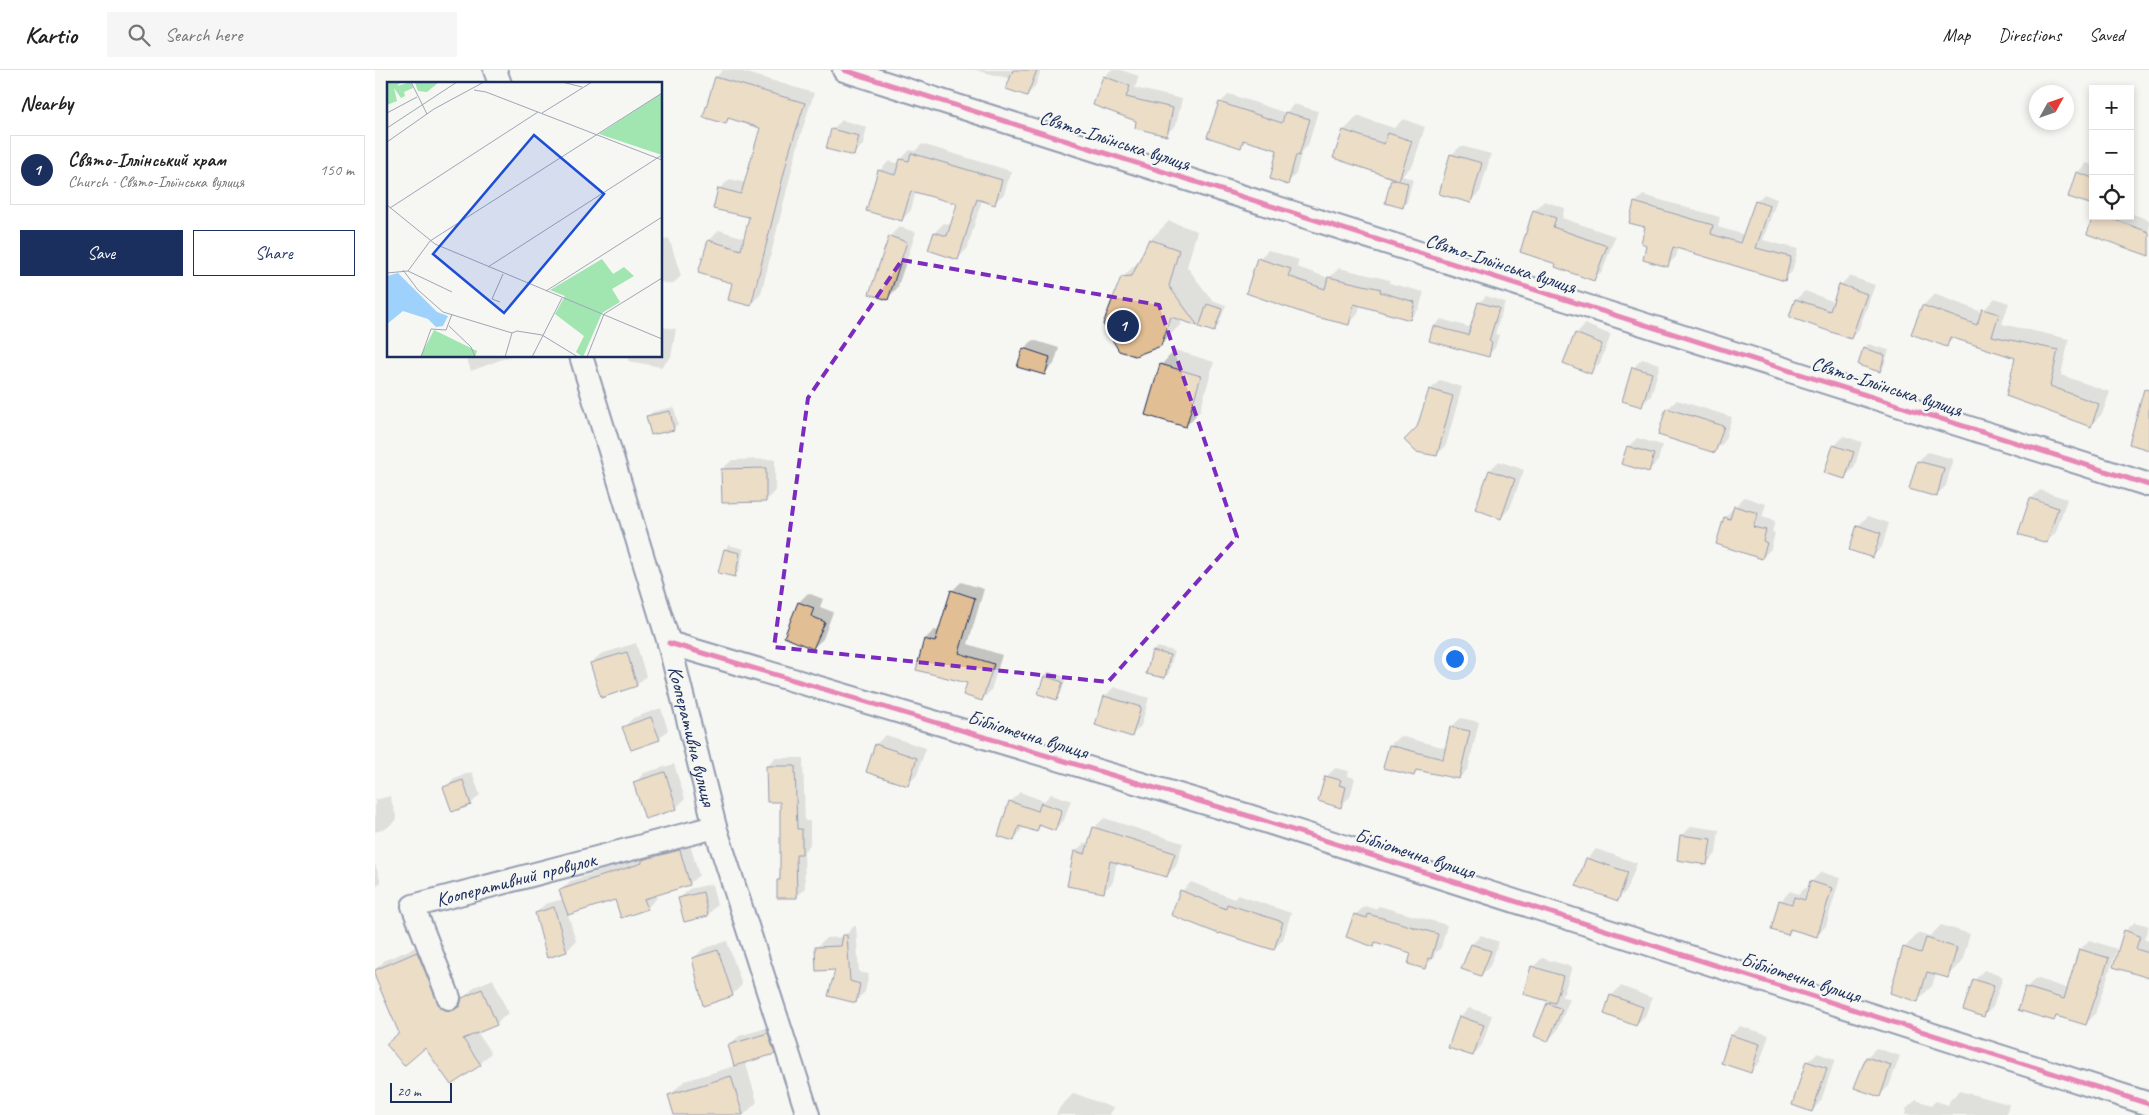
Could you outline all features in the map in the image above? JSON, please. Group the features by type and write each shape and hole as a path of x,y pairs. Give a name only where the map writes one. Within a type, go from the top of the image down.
{"street":[{"path":"495,70 499,82"},
{"name":"Свято-Ільїнська вулиця","path":"844,70 2149,485"},
{"name":"Кооперативна вулиця","path":"582,358 669,643 715,827 808,1115"},
{"name":"Бібліотечна вулиця","path":"669,643 1249,816 2149,1104"},
{"name":"Кооперативний провулок","path":"449,998 413,906 715,827"}],"highlighted area":[{"path":"902,260 1159,305 1237,537 1108,682 774,647 808,398"}],"building":[{"path":"1013,70 1037,70 1027,96 1006,89"},
{"path":"1103,76 1130,86 1126,97 1173,108 1167,136 1135,128 1136,121 1093,105"},
{"path":"715,77 805,103 790,149 751,306 728,300 732,283 698,273 708,240 741,250 749,217 713,209 718,188 741,194 760,128 728,118 726,124 703,117"},
{"path":"1219,102 1282,123 1285,112 1310,119 1299,156 1296,155 1288,185 1270,179 1277,150 1243,140 1241,148 1207,137"},
{"path":"831,129 859,136 854,156 826,149"},
{"path":"1343,130 1384,144 1388,133 1412,141 1399,180 1333,158"},
{"path":"911,153 1002,180 995,205 977,199 958,260 928,250 934,232 947,236 957,204 911,191 902,221 866,211 878,170 895,175 900,159 909,161"},
{"path":"1450,154 1482,163 1471,203 1439,194"},
{"path":"2076,172 2089,177 2089,204 2068,197"},
{"path":"1391,179 1408,183 1403,208 1385,203"},
{"path":"1755,201 1770,206 1756,248 1791,257 1785,281 1673,247 1668,267 1643,260 1646,245 1641,243 1645,227 1629,223 1634,202 1713,225 1711,234 1740,243"},
{"path":"1533,210 1556,218 1553,227 1607,246 1594,281 1555,267 1556,264 1520,252"},
{"path":"2092,220 2115,220 2149,232 2149,256 2087,234"},
{"path":"889,236 907,242 888,300 869,294"},
{"path":"1149,239 1179,250 1169,286 1198,326 1171,317 1161,346 1135,356 1119,351 1103,324 1121,277 1132,276"},
{"path":"1257,258 1291,269 1288,276 1325,289 1328,277 1381,289 1380,292 1415,302 1410,320 1354,304 1349,325 1312,316 1246,293"},
{"path":"1839,284 1867,294 1851,339 1789,317 1795,299 1830,311"},
{"path":"1478,302 1499,308 1489,341 1492,342 1489,357 1429,341 1433,326 1468,335"},
{"path":"1207,304 1222,309 1214,332 1199,327"},
{"path":"1922,305 1977,325 1982,309 1999,314 1992,336 2058,350 2050,386 2099,404 2091,427 2006,396 2015,358 1950,337 1947,347 1911,334"},
{"path":"1575,333 1602,344 1591,374 1563,363"},
{"path":"1023,348 1050,357 1045,375 1017,367"},
{"path":"1863,348 1885,355 1880,372 1858,365"},
{"path":"1160,364 1201,376 1186,427 1145,415"},
{"path":"1632,367 1652,373 1642,407 1622,401"},
{"path":"1429,389 1453,396 1437,456 1416,452 1404,440 1417,427"},
{"path":"2144,389 2149,390 2149,450 2129,444"},
{"path":"1666,408 1724,426 1715,453 1658,435"},
{"path":"670,411 674,430 651,435 646,416"},
{"path":"1833,445 1854,452 1845,479 1824,473"},
{"path":"1627,446 1654,454 1649,472 1621,464"},
{"path":"1917,461 1944,468 1937,497 1909,489"},
{"path":"766,468 766,502 722,503 721,469"},
{"path":"1489,470 1515,479 1501,519 1475,509"},
{"path":"2030,498 2058,508 2047,543 2018,534"},
{"path":"1734,506 1758,513 1753,527 1766,530 1763,541 1767,543 1762,559 1716,544 1724,517 1730,519"},
{"path":"1857,525 1881,533 1873,558 1849,550"},
{"path":"724,549 740,553 735,577 718,573"},
{"path":"951,590 975,598 959,653 994,664 982,701 963,695 967,683 916,670 924,639 935,642"},
{"path":"798,602 814,608 811,616 825,622 813,649 784,637"},
{"path":"1152,651 1170,655 1165,678 1146,674"},
{"path":"627,652 637,686 601,698 590,663"},
{"path":"1044,676 1063,682 1057,700 1038,694"},
{"path":"1104,696 1141,707 1132,737 1095,725"},
{"path":"651,717 660,740 631,750 622,727"},
{"path":"1450,727 1470,731 1459,779 1416,770 1414,776 1383,768 1389,745 1443,759"},
{"path":"875,744 917,758 908,786 866,772"},
{"path":"766,766 795,766 797,829 802,829 802,854 796,854 797,898 777,898 777,880 780,880 780,802 767,802"},
{"path":"665,772 677,809 645,819 633,782"},
{"path":"1325,776 1341,780 1339,785 1346,787 1341,808 1318,801"},
{"path":"463,780 471,805 452,812 443,787"},
{"path":"1009,801 1038,811 1041,803 1062,810 1055,831 1039,825 1037,832 1019,826 1014,841 998,836"},
{"path":"1093,827 1175,853 1167,877 1110,861 1104,893 1067,886 1074,851 1085,854"},
{"path":"1680,835 1711,839 1707,865 1677,860"},
{"path":"680,850 690,885 644,899 648,909 621,918 615,900 568,915 559,890 642,863 642,860"},
{"path":"1586,858 1628,872 1618,901 1576,886"},
{"path":"1810,881 1832,888 1817,937 1790,929 1788,935 1771,930 1779,900 1792,904 1794,897 1805,900"},
{"path":"1180,890 1226,909 1227,904 1283,922 1274,950 1219,934 1171,915"},
{"path":"703,892 708,916 684,922 678,898"},
{"path":"554,907 567,952 547,958 535,913"},
{"path":"1354,914 1367,918 1368,914 1438,934 1431,959 1428,958 1425,969 1408,964 1411,953 1375,942 1374,947 1346,937"},
{"path":"2124,930 2140,936 2136,949 2149,953 2149,978 2113,967"},
{"path":"843,935 847,935 850,981 860,984 856,1003 828,996 835,970 816,971 815,947 841,946"},
{"path":"1926,938 1957,948 1948,978 1927,972 1918,1002 1890,993 1903,947 1921,953"},
{"path":"1471,944 1491,951 1481,976 1461,969"},
{"path":"2079,949 2109,958 2086,1025 2056,1016 2054,1021 2018,1010 2025,987 2064,999"},
{"path":"718,950 733,996 703,1006 692,958"},
{"path":"417,952 440,1008 448,1011 454,1010 460,1006 462,998 482,989 497,1025 463,1039 481,1065 451,1085 425,1048 404,1066 386,1044 399,1033 375,977 375,970"},
{"path":"1531,966 1563,976 1555,1003 1523,994"},
{"path":"1973,979 1994,986 1984,1017 1963,1010"},
{"path":"1610,995 1643,1007 1636,1026 1604,1014"},
{"path":"1547,1003 1562,1009 1548,1042 1534,1036"},
{"path":"1459,1016 1484,1025 1473,1056 1448,1048"},
{"path":"768,1033 775,1054 734,1066 728,1045"},
{"path":"1730,1035 1760,1044 1751,1073 1721,1063"},
{"path":"1866,1057 1891,1065 1880,1097 1854,1088"},
{"path":"1806,1061 1827,1068 1812,1112 1792,1105"},
{"path":"731,1076 743,1115 674,1115 668,1095"}],"cycle path":[{"path":"844,70 2149,485"},
{"path":"669,643 1249,816 2149,1104"}],"place":[{"name":"Свято-Іллінський храм","path":"1123,326"}]}
